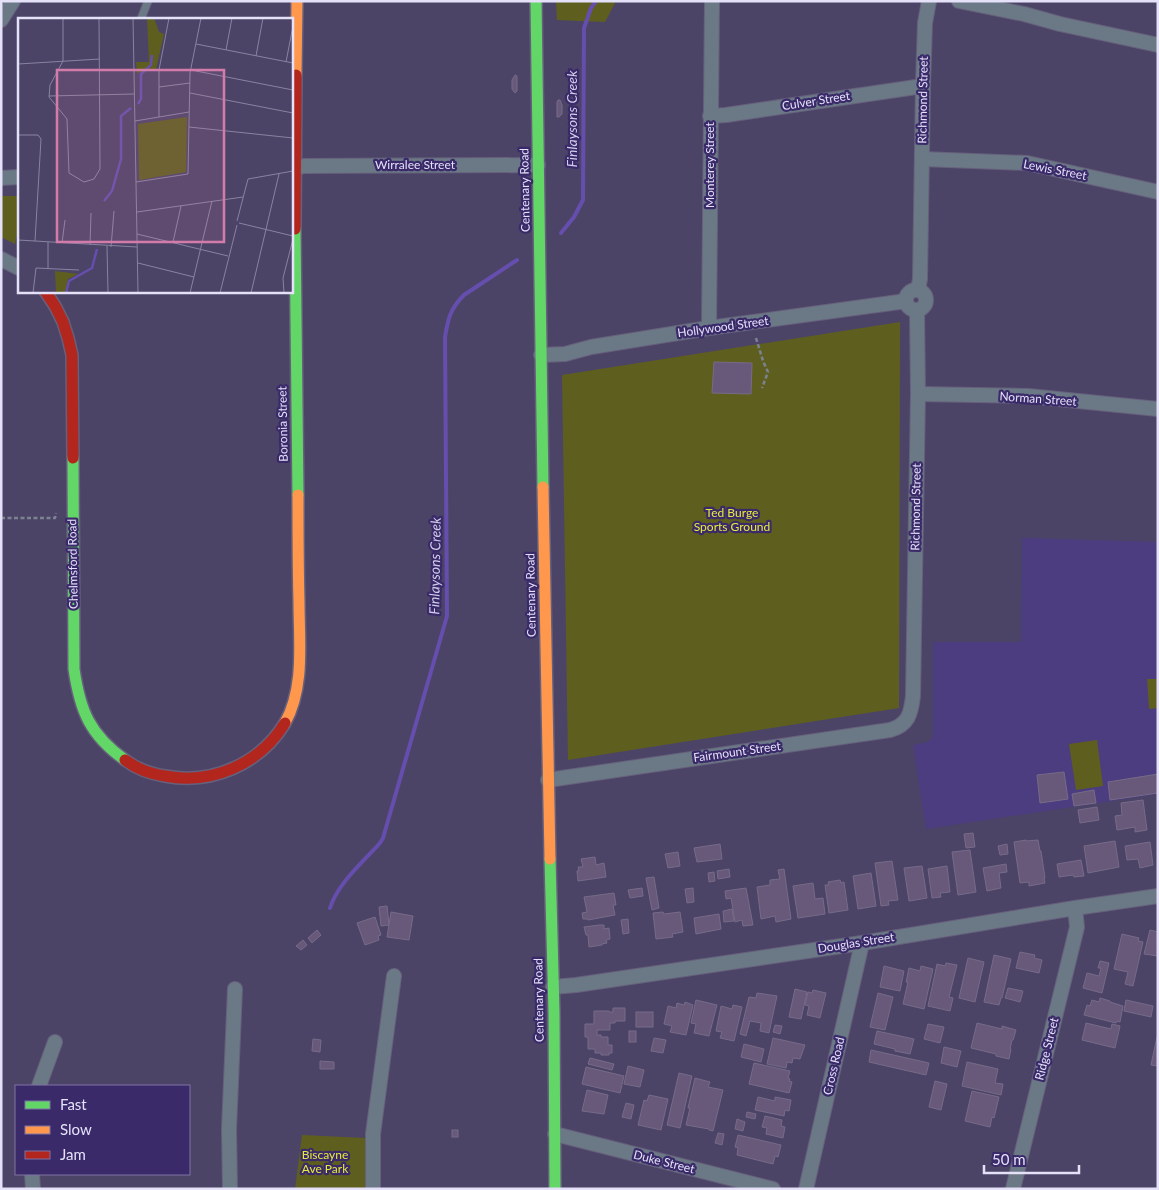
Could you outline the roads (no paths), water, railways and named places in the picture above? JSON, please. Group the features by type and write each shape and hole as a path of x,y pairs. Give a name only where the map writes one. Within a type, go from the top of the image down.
{"street":[{"path":"1,20 14,1"},
{"name":"Boronia Street","path":"186,779 200,779 221,775 240,767 261,752 284,725 296,695 299,663 293,169 297,1"},
{"name":"Centenary Road","path":"536,1 555,1189"},
{"name":"Monterey Street","path":"709,328 712,1"},
{"name":"Richmond Street","path":"918,290 920,279 925,23 928,1"},
{"path":"959,1 1158,45"},
{"name":"Culver Street","path":"710,116 923,86"},
{"name":"Lewis Street","path":"922,158 1027,163 1158,192"},
{"name":"Wirralee Street","path":"293,169 304,166 538,165"},
{"path":"1,178 18,177"},
{"path":"1,260 18,268"},
{"path":"915,289 923,292 927,300 925,306 917,310 909,308 906,300 910,292 915,289"},
{"name":"Chelmsford Road","path":"46,292 60,313 72,355 74,670 83,712 101,741 120,757 151,774 186,779"},
{"name":"Hollywood Street","path":"541,355 565,354 709,328 906,300"},
{"name":"Richmond Street","path":"912,704 918,394 917,310"},
{"name":"Norman Street","path":"918,394 1028,396 1158,409"},
{"name":"Fairmount Street","path":"548,780 890,730 902,725 909,718 912,704"},
{"name":"Douglas Street","path":"553,987 1158,896"},
{"name":"Ridge Street","path":"1013,1189 1076,927 1075,908"},
{"name":"Cross Road","path":"806,1189 862,942"},
{"path":"373,1189 372,1134 394,976"},
{"path":"230,1189 229,1129 235,989"},
{"path":"39,1085 55,1042"},
{"name":"Duke Street","path":"555,1134 773,1189"},
{"path":"32,1175 33,1189"}],"lane":[{"path":"141,18 148,1"}],"waterway":[{"name":"Finlaysons Creek","path":"561,233 574,217 583,200 584,28 591,8 596,1"},
{"name":"Finlaysons Creek","path":"330,908 345,881 383,838 447,616 445,337 449,319 464,295 517,260"}],"park label":[{"name":"Ted Burge Sports Ground","path":"732,520"},
{"name":"Biscayne Ave Park","path":"325,1162"}]}
